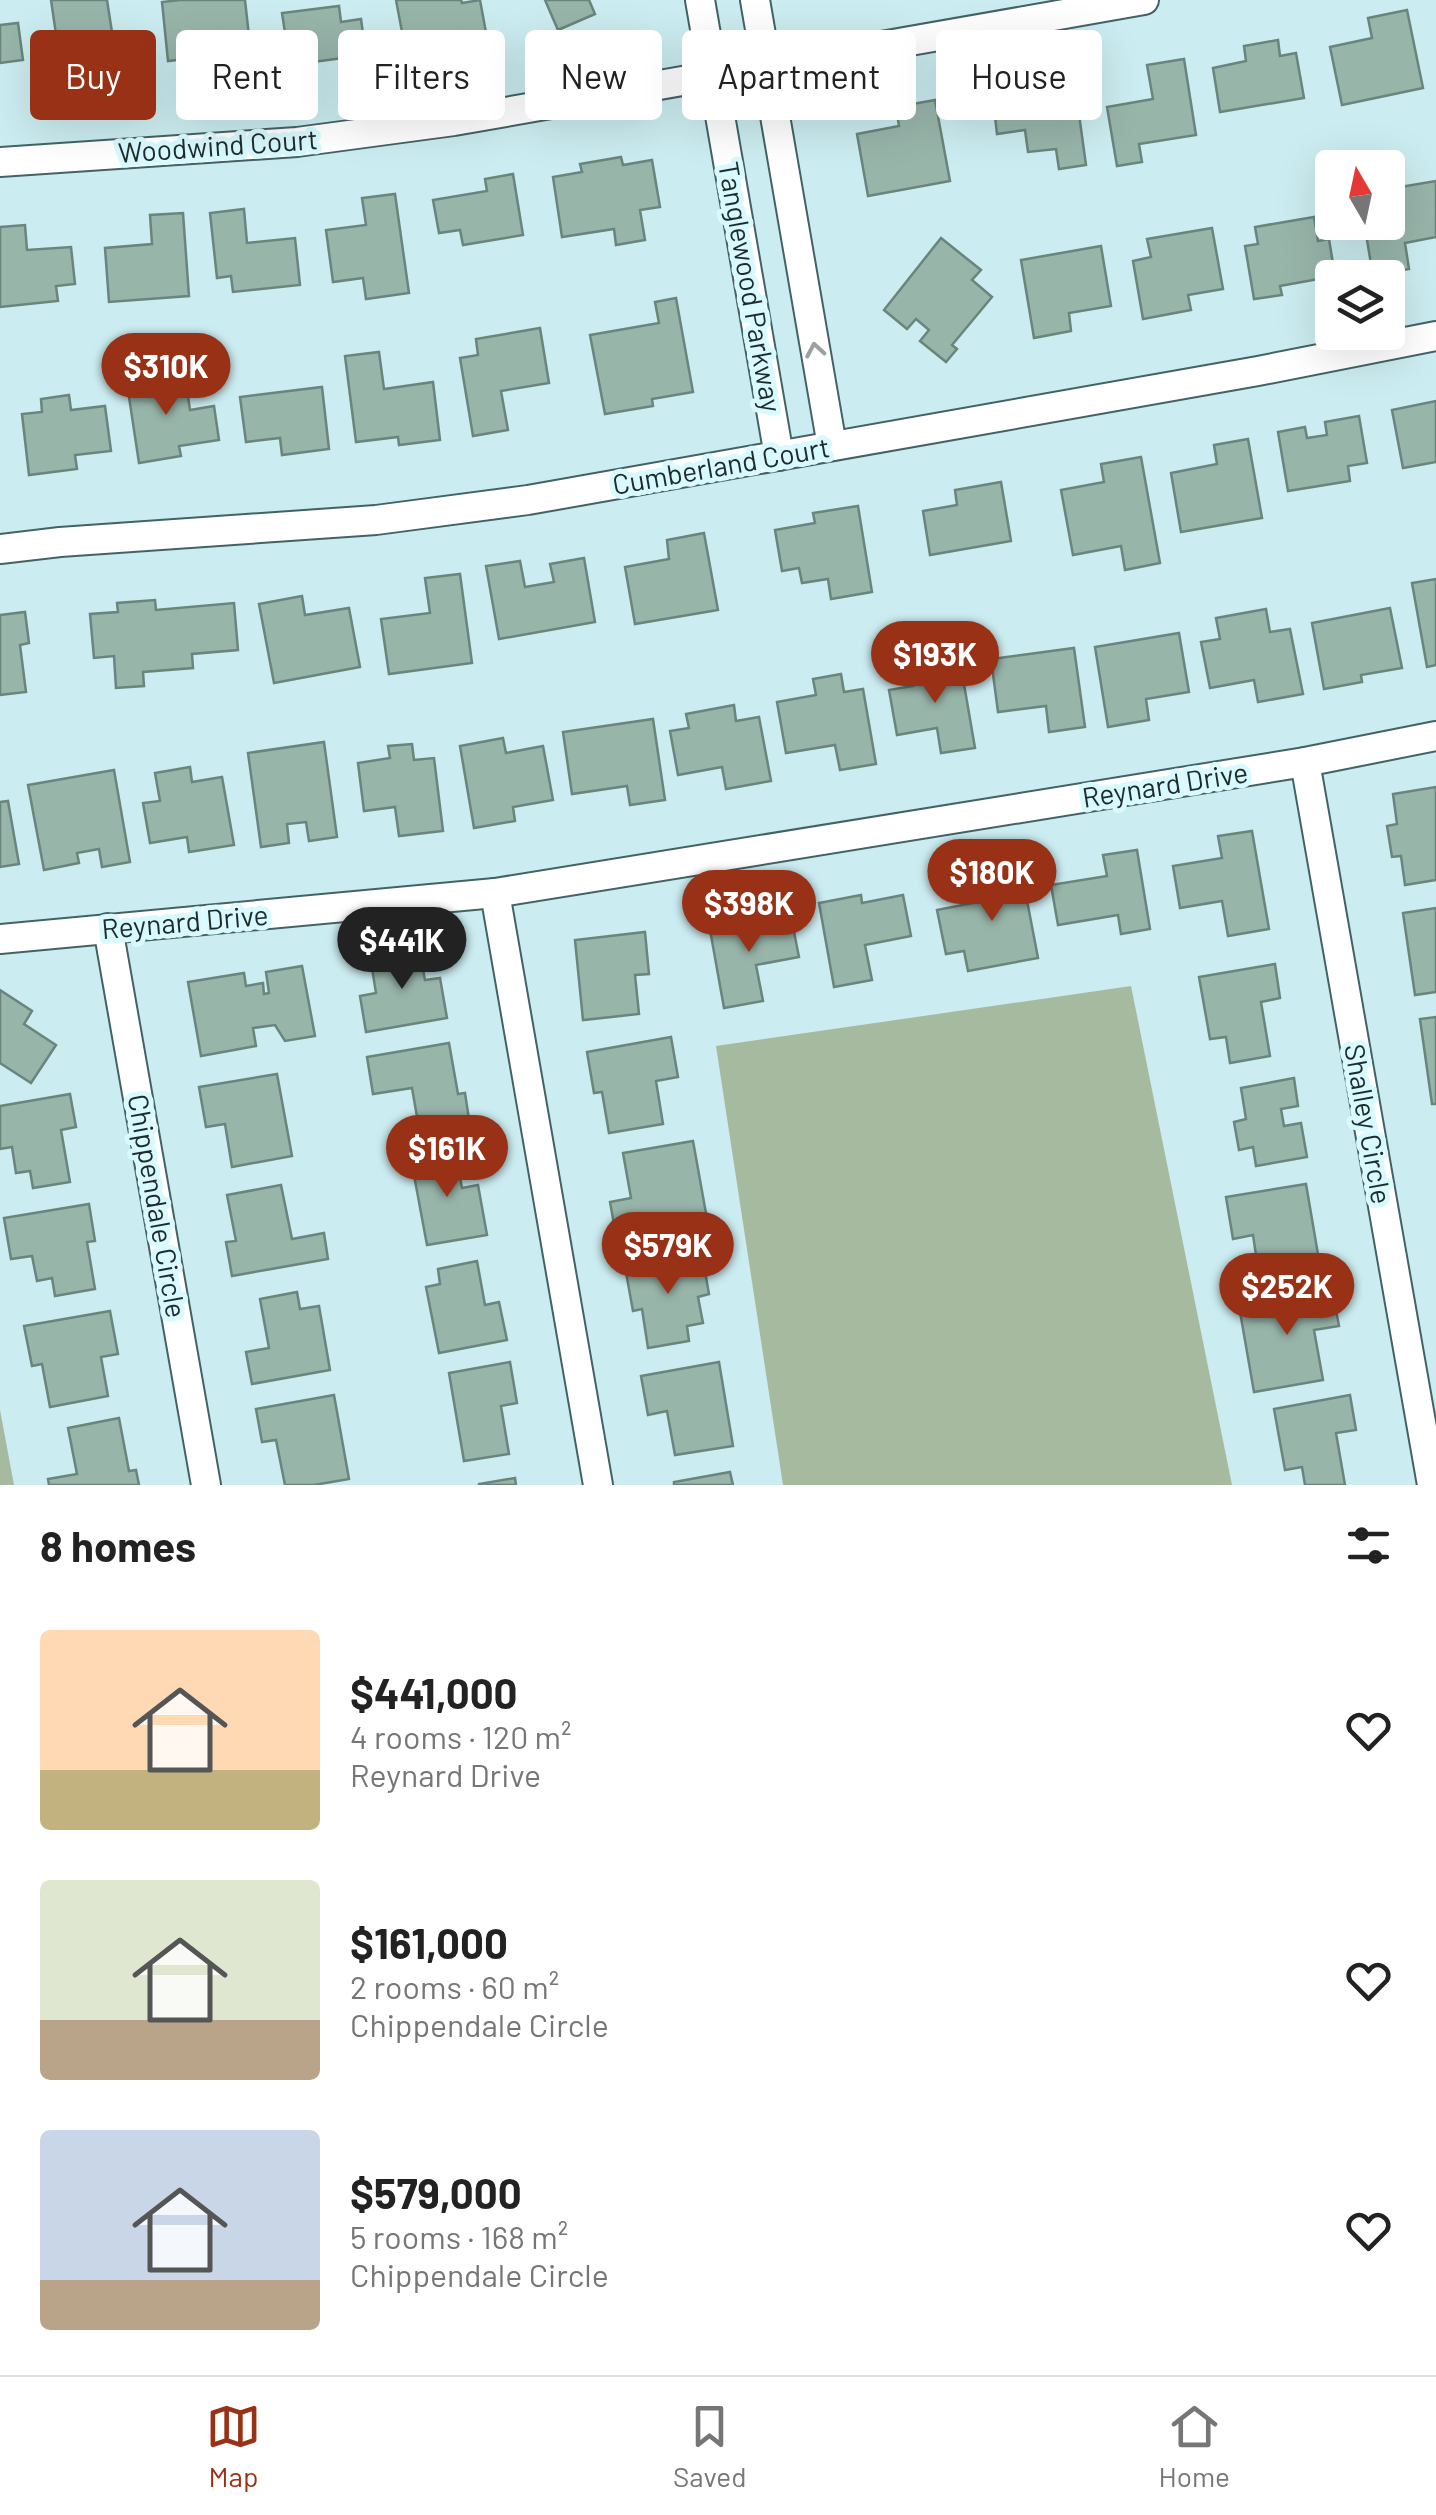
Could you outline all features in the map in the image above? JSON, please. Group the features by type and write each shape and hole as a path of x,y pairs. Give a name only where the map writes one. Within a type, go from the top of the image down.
{"street":[{"name":"Tanglewood Parkway","path":"700,0 705,30"},
{"name":"Tanglewood Parkway","path":"755,0 761,30"},
{"name":"Woodwind Court","path":"916,41 1144,0"},
{"name":"Woodwind Court","path":"0,162 298,142 454,121 682,81"},
{"name":"Tanglewood Parkway","path":"721,120 779,456"},
{"name":"Tanglewood Parkway","path":"777,120 832,446"},
{"name":"Cumberland Court","path":"0,549 376,520 528,500 1436,336"},
{"name":"Reynard Drive","path":"0,939 495,893 1305,762 1436,736"},
{"name":"Shalley Circle","path":"1305,762 1432,1485"},
{"path":"495,893 598,1485"},
{"name":"Chippendale Circle","path":"108,928 206,1485"}],"green space":[{"path":"1131,986 1232,1485 783,1485 716,1046"},
{"path":"0,1410 14,1485 0,1485"}],"building":[{"path":"51,0 107,0 112,30 55,30"},
{"path":"245,0 248,30 176,30 176,60 168,61 162,2"},
{"path":"396,0 480,0 486,30 402,30"},
{"path":"545,0 589,0 595,14 558,30"},
{"path":"339,6 341,22 361,19 363,30 338,30 338,59 318,61 318,30 285,30 282,13"},
{"path":"1407,10 1423,88 1342,105 1330,47 1372,38 1368,18"},
{"path":"18,23 23,60 0,63 0,25"},
{"path":"1278,40 1280,56 1296,53 1304,98 1220,112 1213,68 1246,61 1244,46"},
{"path":"1184,59 1196,135 1139,144 1142,162 1117,166 1107,107 1153,99 1147,65"},
{"path":"935,100 950,181 868,196 857,134 899,126 898,120 916,120 916,103"},
{"path":"995,120 1080,120 1086,165 1059,169 1056,149 1028,152 1025,130 997,134"},
{"path":"621,157 623,165 652,160 660,207 640,210 645,240 616,245 614,229 562,237 553,177 582,172 580,164"},
{"path":"513,174 523,235 463,245 460,230 439,233 433,200 487,191 485,179"},
{"path":"1436,181 1436,237 1405,243 1409,269 1405,270 1405,260 1370,260 1367,240 1405,240 1405,186"},
{"path":"395,194 409,293 366,299 363,278 333,282 326,230 366,225 362,198"},
{"path":"244,209 247,243 295,238 300,285 233,292 231,276 217,278 210,213"},
{"path":"183,213 189,296 109,302 105,248 152,244 150,215"},
{"path":"1314,217 1315,240 1329,240 1332,260 1315,260 1315,280 1280,286 1282,295 1254,299 1245,246 1258,244 1255,227"},
{"path":"25,225 27,250 71,247 75,284 56,286 58,301 0,307 0,227"},
{"path":"1212,228 1223,289 1188,295 1191,310 1143,319 1133,261 1151,257 1147,239"},
{"path":"941,238 981,270 972,280 992,297 952,345 957,349 946,362 920,341 929,330 916,319 907,329 884,310"},
{"path":"1101,246 1111,306 1069,313 1071,331 1034,338 1021,260"},
{"path":"676,298 693,392 652,399 653,406 605,414 590,335 659,323 655,302"},
{"path":"540,328 549,383 501,391 508,430 473,436 460,358 478,355 476,339"},
{"path":"379,352 384,389 433,382 440,440 399,445 398,437 356,442 345,356"},
{"path":"164,370 167,385 186,382 190,410 214,406 219,440 179,446 181,456 139,463 126,377"},
{"path":"322,387 329,449 282,455 280,438 246,442 240,397"},
{"path":"69,395 71,410 105,406 111,451 75,455 77,469 29,475 22,414 42,412 41,399"},
{"path":"1436,401 1436,462 1403,468 1392,410"},
{"path":"1359,416 1367,463 1348,466 1350,481 1288,491 1278,432 1305,427 1307,438 1327,435 1325,422"},
{"path":"1248,439 1262,518 1181,532 1171,473 1217,464 1214,445"},
{"path":"1141,457 1160,563 1125,570 1121,546 1073,555 1061,490 1104,482 1101,464"},
{"path":"1001,482 1011,541 930,555 923,511 957,505 955,490"},
{"path":"858,506 872,592 831,599 828,579 802,583 799,568 782,571 775,530 815,523 813,513"},
{"path":"704,533 718,610 635,624 625,567 669,559 667,540"},
{"path":"584,558 595,622 499,639 486,566 520,561 525,587 554,582 550,564"},
{"path":"460,574 472,663 389,674 381,619 430,613 425,578"},
{"path":"1436,579 1436,665 1427,667 1412,583"},
{"path":"302,596 305,615 349,608 360,667 274,683 259,604"},
{"path":"155,600 156,610 234,603 238,650 192,654 193,668 143,672 144,686 116,688 114,656 94,658 90,614 118,612 117,603"},
{"path":"1390,608 1402,668 1361,675 1362,682 1324,689 1312,623"},
{"path":"1266,609 1270,632 1290,629 1303,694 1258,702 1254,680 1210,688 1201,642 1220,639 1216,618"},
{"path":"25,612 29,643 20,645 26,692 0,695 0,615"},
{"path":"1179,633 1189,692 1146,699 1149,720 1108,727 1095,647"},
{"path":"1074,648 1085,727 1049,732 1046,706 998,712 991,659"},
{"path":"960,661 975,748 941,753 937,728 897,735 889,690 913,686 910,669"},
{"path":"841,674 844,692 863,689 876,764 840,770 835,745 786,753 777,702 816,695 813,679"},
{"path":"734,705 736,721 759,717 771,781 726,789 722,767 678,775 670,731 689,728 686,714"},
{"path":"653,719 665,800 630,805 627,786 572,794 563,732"},
{"path":"503,738 506,753 543,746 553,800 513,807 515,821 474,828 460,746"},
{"path":"324,742 337,837 309,841 306,822 287,824 289,843 261,847 248,753"},
{"path":"412,744 414,760 434,758 443,831 399,836 395,807 364,811 358,763 390,758 388,746"},
{"path":"190,767 192,782 222,777 234,845 189,852 187,837 150,843 143,803 160,801 155,773"},
{"path":"114,770 130,862 102,867 99,849 77,853 79,863 44,870 28,785"},
{"path":"1436,787 1436,880 1405,885 1401,856 1392,857 1387,826 1397,824 1393,794"},
{"path":"8,801 19,864 0,867 0,802"},
{"path":"1252,831 1269,929 1228,936 1222,901 1180,908 1173,866 1222,858 1218,836"},
{"path":"1137,850 1150,929 1121,934 1118,915 1058,925 1051,885 1107,876 1103,855"},
{"path":"1021,869 1038,958 968,971 964,951 946,954 937,910 983,901 979,878"},
{"path":"861,895 862,903 903,895 911,936 865,945 872,980 834,987 819,903"},
{"path":"1436,908 1436,992 1415,995 1403,913"},
{"path":"750,917 751,924 791,917 799,957 756,965 763,1001 724,1008 709,924"},
{"path":"645,932 649,974 635,975 639,1014 583,1020 575,940"},
{"path":"418,942 425,980 440,978 447,1018 366,1032 360,996 376,993 372,968 385,966 382,948"},
{"path":"1275,964 1280,998 1261,1002 1270,1056 1230,1063 1226,1037 1210,1039 1199,977"},
{"path":"302,966 315,1036 285,1041 275,1025 253,1028 256,1046 201,1056 188,982 244,973 246,986 263,983 264,994 269,993 266,972"},
{"path":"0,990 32,1011 24,1024 56,1045 31,1083 0,1063"},
{"path":"1436,1017 1436,1104 1432,1104 1420,1019"},
{"path":"671,1037 678,1077 656,1081 663,1124 609,1133 602,1092 594,1093 587,1052"},
{"path":"449,1043 458,1094 465,1093 470,1126 420,1134 412,1088 373,1094 367,1057"},
{"path":"277,1074 292,1156 232,1167 225,1124 206,1127 199,1087"},
{"path":"1294,1078 1298,1106 1281,1109 1284,1126 1301,1123 1307,1157 1256,1166 1253,1147 1239,1150 1234,1122 1246,1119 1241,1088"},
{"path":"70,1094 76,1127 61,1130 70,1182 33,1188 30,1171 16,1173 12,1147 0,1149 0,1106"},
{"path":"693,1141 709,1230 618,1246 610,1202 631,1198 623,1153"},
{"path":"455,1151 462,1188 478,1185 487,1235 427,1245 411,1159"},
{"path":"1306,1184 1320,1266 1244,1279 1240,1257 1256,1255 1253,1235 1233,1239 1226,1197"},
{"path":"281,1185 292,1239 324,1233 328,1259 232,1276 226,1242 236,1241 227,1195"},
{"path":"89,1204 95,1241 87,1242 95,1289 55,1296 52,1278 37,1281 32,1256 11,1259 4,1218"},
{"path":"702,1254 709,1294 698,1297 703,1323 687,1326 689,1341 648,1348 642,1309 633,1311 625,1267"},
{"path":"477,1261 485,1305 499,1302 507,1340 439,1353 426,1287 440,1284 438,1269"},
{"path":"1332,1289 1339,1326 1314,1330 1323,1380 1254,1392 1239,1306"},
{"path":"297,1292 300,1309 319,1306 330,1370 252,1384 246,1352 269,1348 260,1299"},
{"path":"110,1311 118,1354 101,1357 108,1396 50,1407 42,1364 32,1366 24,1326"},
{"path":"510,1362 517,1403 501,1406 509,1454 464,1461 449,1373"},
{"path":"719,1362 733,1446 675,1455 667,1411 648,1415 641,1376"},
{"path":"334,1395 349,1479 285,1485 276,1440 262,1442 256,1409"},
{"path":"1350,1395 1356,1430 1336,1433 1345,1485 1305,1485 1302,1467 1285,1470 1274,1409"},
{"path":"119,1418 129,1471 136,1470 139,1485 49,1485 48,1479 77,1474 68,1428"},
{"path":"730,1472 733,1485 674,1485 674,1482"},
{"path":"515,1478 516,1485 479,1485 479,1484"}]}
